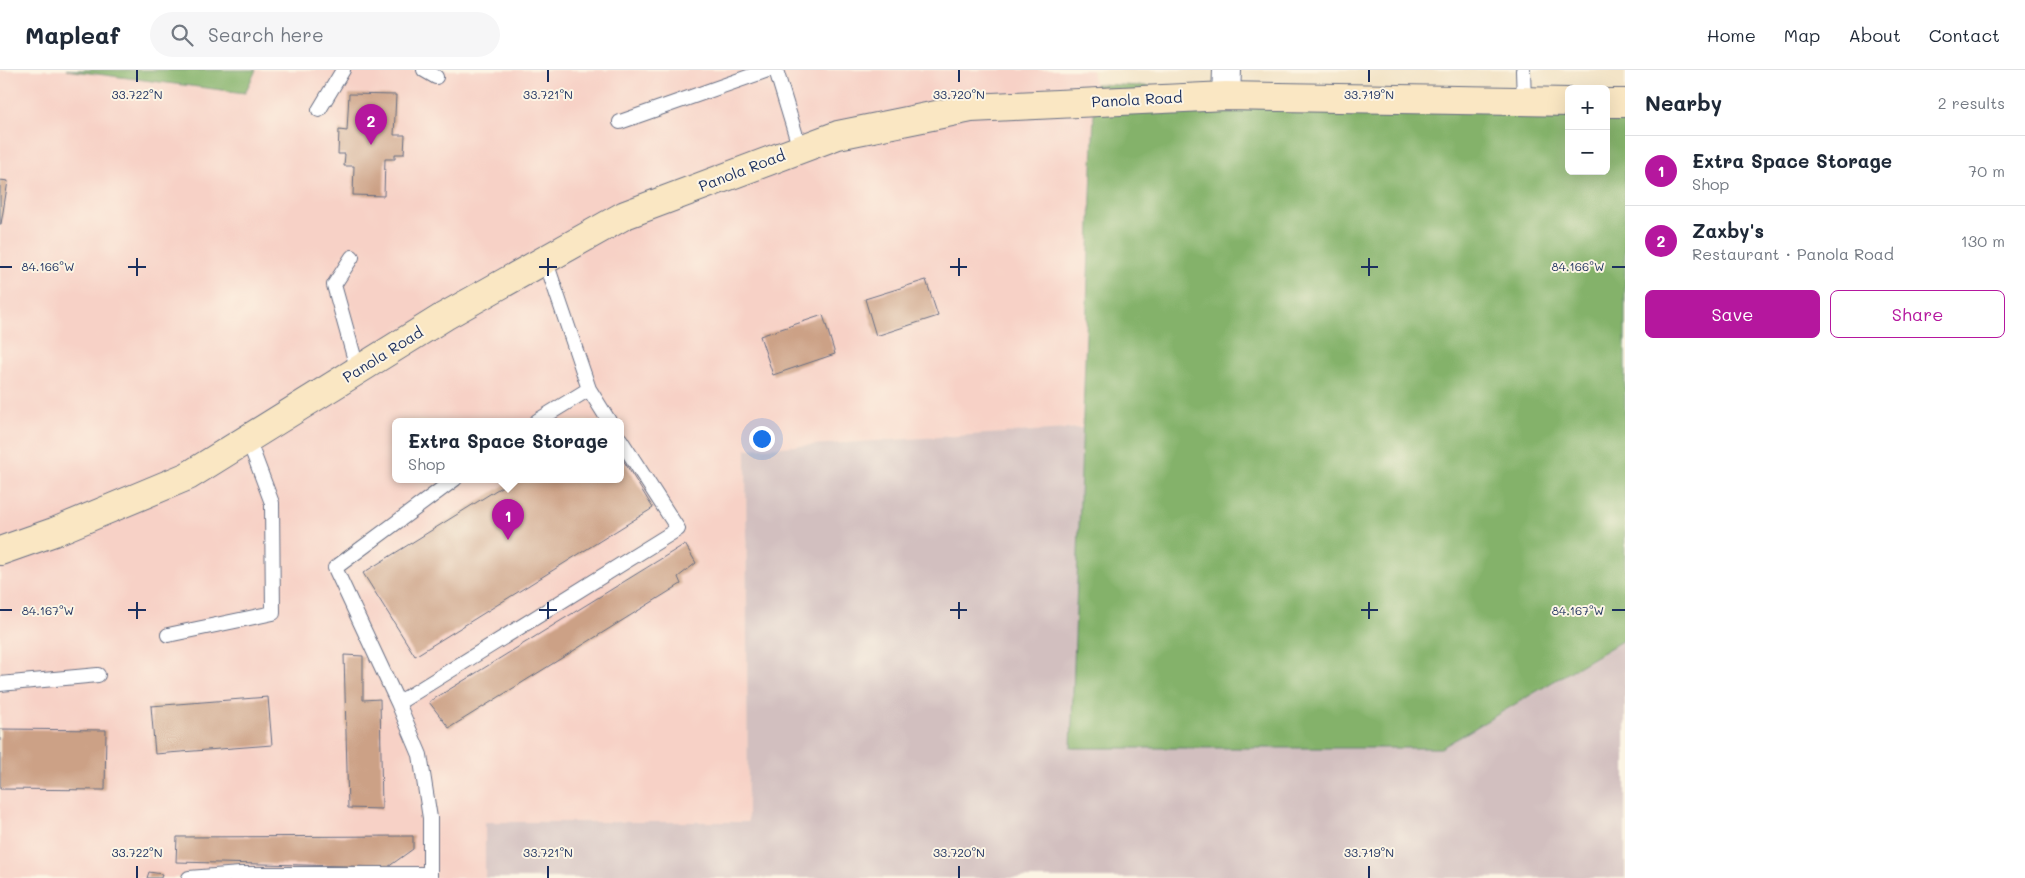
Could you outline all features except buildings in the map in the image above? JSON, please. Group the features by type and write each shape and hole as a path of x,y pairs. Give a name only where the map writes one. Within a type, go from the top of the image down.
{"main road":[{"name":"Panola Road","path":"0,552 54,532 188,476 445,316 625,215 838,135 971,108 1226,83 1524,102 1565,102"},
{"path":"1610,103 1625,103"}],"lane":[{"path":"319,110 343,70"},
{"path":"620,122 768,70"},
{"path":"776,70 800,149"},
{"path":"1523,70 1524,102"},
{"path":"352,257 334,285 358,371"},
{"path":"545,259 589,389 607,418"},
{"path":"543,418 589,389"},
{"path":"168,636 273,613 272,503 248,440"},
{"path":"398,703 678,529 624,445"},
{"path":"189,878 240,874 430,876 430,818 420,755 335,568 450,483"},
{"path":"0,684 98,675"}],"shaded area":[{"path":"0,70 1092,70 1095,84 1082,428 746,450 748,822 485,822 485,878 0,878"},
{"path":"1082,428 1072,748 1441,748 1625,639 1625,878 485,878 485,822 748,822 746,449"}],"green space":[{"path":"66,70 256,70 245,93"},
{"path":"1095,84 1565,104 1565,175 1610,175 1610,105 1625,106 1625,639 1441,748 1071,748"}],"place":[{"name":"Zaxby's","path":"371,145"},
{"name":"Extra Space Storage","path":"508,540"}]}
